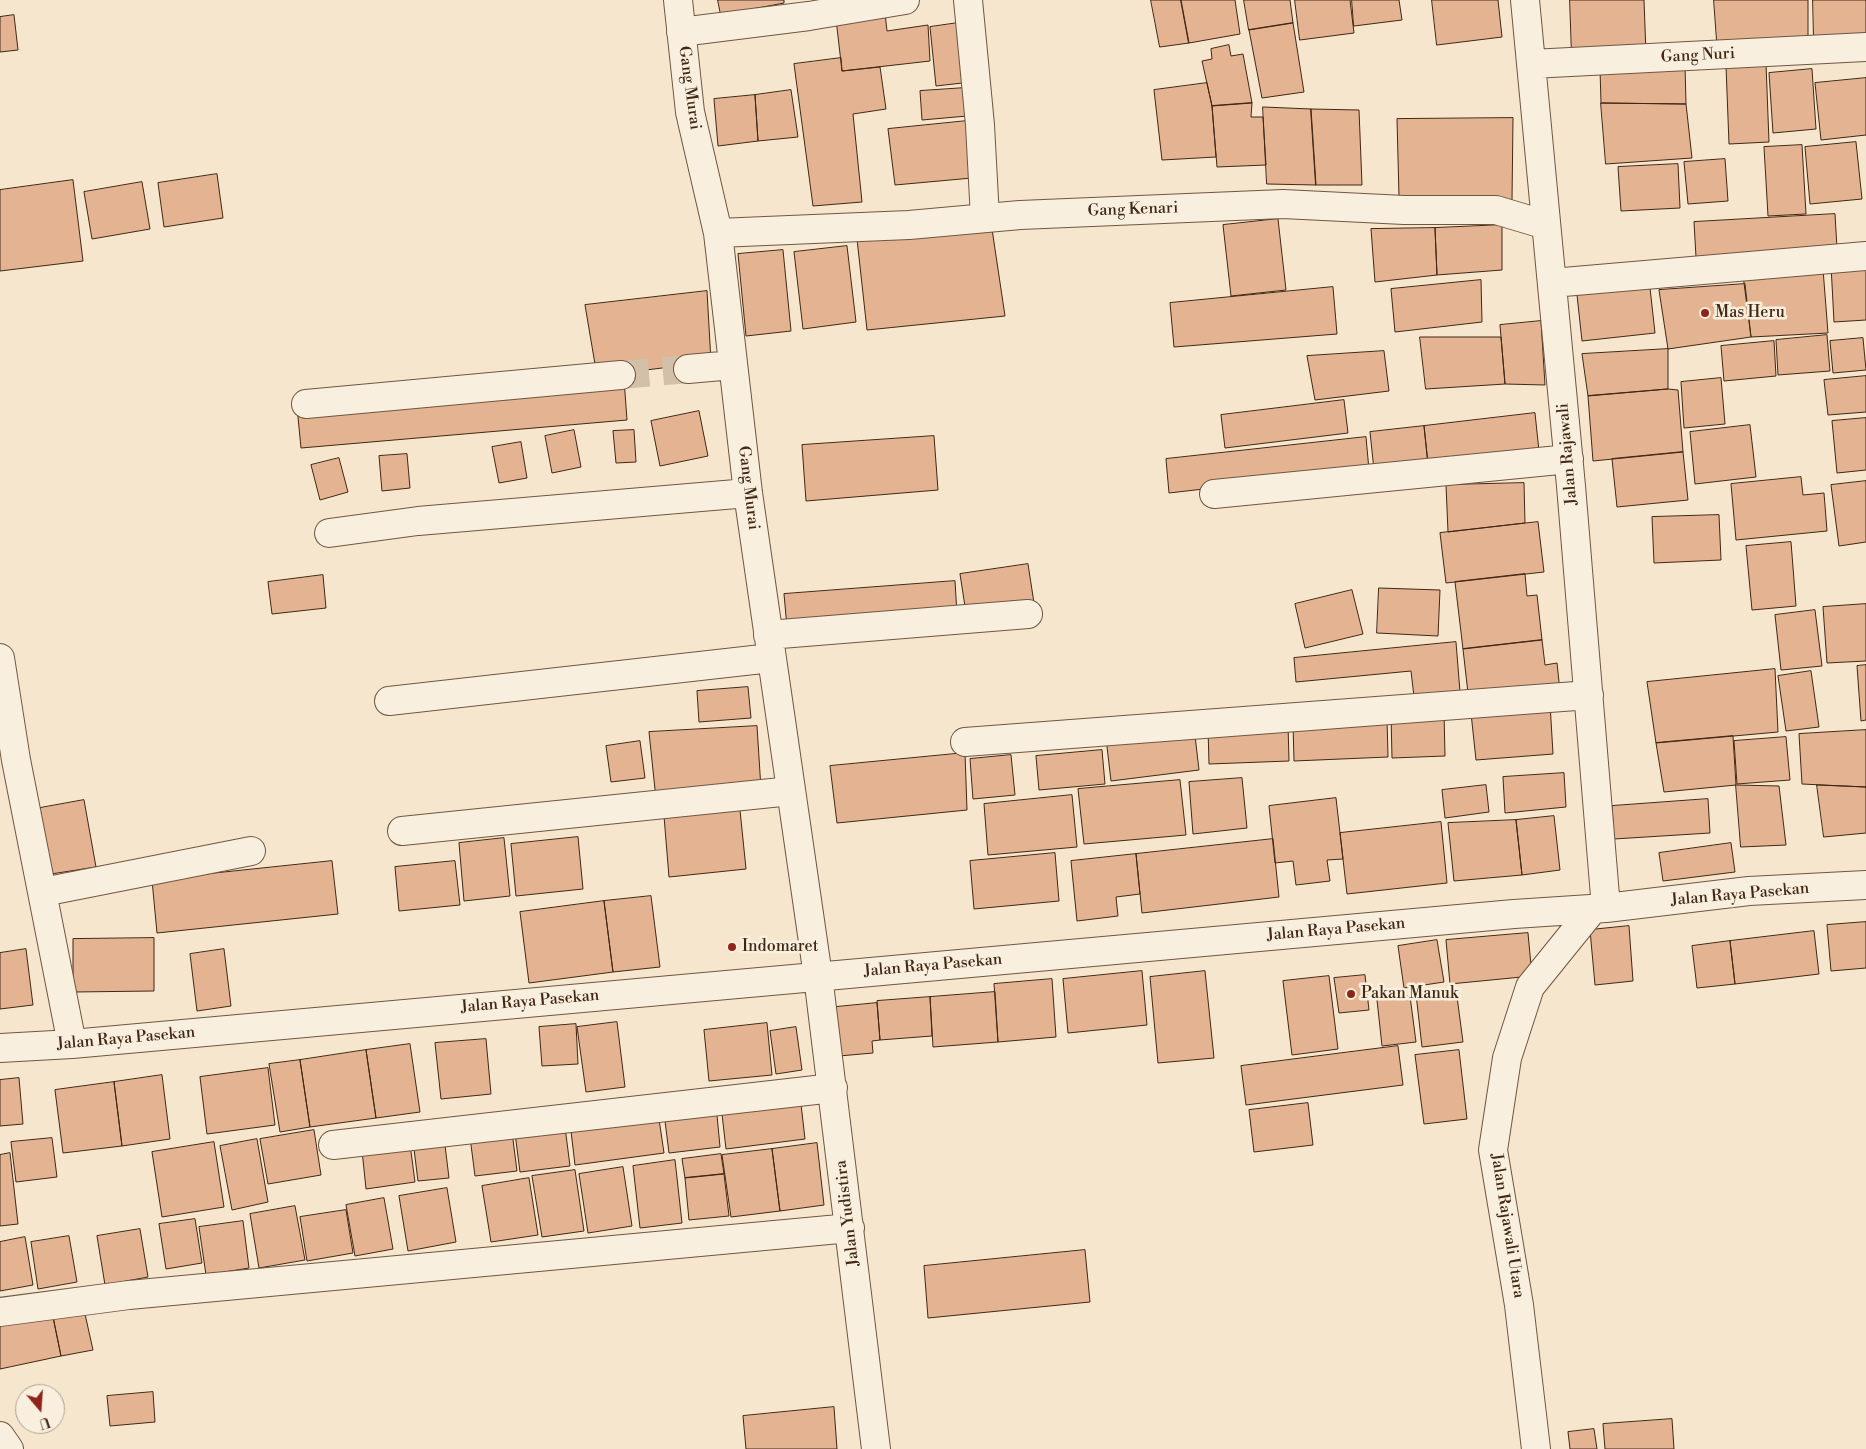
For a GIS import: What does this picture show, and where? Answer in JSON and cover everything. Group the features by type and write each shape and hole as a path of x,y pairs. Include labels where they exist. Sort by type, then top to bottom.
{"street":[{"name":"Gang Murai","path":"678,0 690,112 718,233 748,493 818,976"},
{"path":"681,32 809,16 905,0"},
{"path":"968,0 986,218"},
{"name":"Jalan Rajawali","path":"1525,0 1569,458 1589,695 1599,908"},
{"name":"Gang Nuri","path":"1531,64 1866,48"},
{"name":"Gang Kenari","path":"718,233 909,225 986,218 1283,204 1404,210 1496,210 1546,225"},
{"path":"1552,283 1866,256"},
{"path":"688,369 733,365"},
{"path":"306,404 621,375"},
{"path":"1214,494 1569,458"},
{"path":"329,533 418,521 748,493"},
{"path":"389,701 770,646 1028,614"},
{"path":"0,658 16,760 72,1044"},
{"path":"965,742 1589,695"},
{"path":"402,831 791,791"},
{"path":"43,892 251,851"},
{"name":"Jalan Raya Pasekan","path":"0,1048 72,1044 818,976 1599,908 1749,891 1866,885"},
{"name":"Jalan Rajawali Utara","path":"1536,1449 1520,1305 1493,1150 1507,1058 1530,987 1599,908"},
{"name":"Jalan Yudistira","path":"818,976 876,1449"},
{"path":"333,1144 833,1088"},
{"path":"0,1312 139,1294 850,1228"},
{"path":"0,1436 9,1449"}],"building":[{"path":"718,0 784,0 784,3 721,15"},
{"path":"1151,0 1181,0 1189,43 1160,47"},
{"path":"1181,0 1235,0 1240,34 1189,43"},
{"path":"1244,0 1290,0 1293,23 1249,30"},
{"path":"1295,0 1350,0 1354,33 1300,40"},
{"path":"1352,0 1399,0 1402,20 1354,26"},
{"path":"1432,0 1498,0 1502,37 1437,45"},
{"path":"1570,0 1644,0 1646,54 1572,57"},
{"path":"1714,0 1808,0 1808,40 1717,41"},
{"path":"1813,0 1866,0 1866,40 1814,42"},
{"path":"885,13 887,31 928,25 930,61 842,71 836,19"},
{"path":"14,15 18,50 0,52 0,17"},
{"path":"965,22 971,82 936,86 930,27"},
{"path":"1293,23 1304,92 1262,98 1249,30"},
{"path":"1229,45 1231,56 1243,54 1252,103 1212,106 1202,61 1212,59 1211,49"},
{"path":"841,58 842,71 880,67 886,109 853,114 862,202 813,206 794,64"},
{"path":"1766,64 1769,142 1729,144 1726,66"},
{"path":"1685,65 1686,104 1601,103 1600,69"},
{"path":"1812,69 1816,129 1773,133 1769,73"},
{"path":"1866,78 1866,135 1821,140 1815,83"},
{"path":"1207,83 1212,106 1216,157 1162,160 1154,90"},
{"path":"965,88 967,116 922,120 920,91"},
{"path":"791,90 798,137 758,141 755,95"},
{"path":"755,95 758,141 718,146 714,99"},
{"path":"1252,103 1251,117 1263,117 1266,165 1217,167 1212,106"},
{"path":"1601,103 1686,104 1692,158 1606,164"},
{"path":"1263,107 1311,109 1316,185 1267,184"},
{"path":"1311,109 1359,110 1362,185 1316,185"},
{"path":"1513,118 1512,200 1399,196 1397,119"},
{"path":"967,121 972,178 895,185 888,129"},
{"path":"1856,142 1862,199 1810,204 1805,147"},
{"path":"1802,145 1806,214 1768,216 1764,147"},
{"path":"1725,159 1728,201 1688,204 1684,162"},
{"path":"1678,164 1680,208 1621,211 1618,167"},
{"path":"217,174 223,218 164,227 158,183"},
{"path":"73,180 83,261 0,271 0,190"},
{"path":"142,182 150,229 92,239 84,192"},
{"path":"1835,214 1837,248 1696,257 1694,222"},
{"path":"1278,219 1286,290 1231,296 1223,225"},
{"path":"1502,225 1502,270 1437,275 1435,228"},
{"path":"1435,228 1437,275 1375,282 1371,229"},
{"path":"992,229 1005,316 867,330 857,239"},
{"path":"847,246 856,322 803,329 794,252"},
{"path":"783,250 791,331 746,336 738,254"},
{"path":"1866,263 1866,320 1834,322 1831,265"},
{"path":"1823,269 1828,333 1751,337 1743,275"},
{"path":"1481,280 1482,322 1395,332 1391,289"},
{"name":"Mas Heru","path":"1745,284 1751,337 1668,349 1659,290"},
{"path":"1333,287 1337,334 1174,347 1170,303"},
{"path":"1650,288 1655,333 1582,341 1577,295"},
{"path":"707,291 711,362 597,376 585,305"},
{"path":"1541,321 1545,385 1505,384 1500,325"},
{"path":"1827,335 1830,371 1778,375 1776,340"},
{"path":"1420,337 1501,337 1505,384 1426,389"},
{"path":"1863,338 1866,370 1833,373 1830,341"},
{"path":"1774,341 1776,376 1724,381 1721,346"},
{"path":"1668,349 1668,389 1588,396 1582,354"},
{"path":"1384,351 1389,391 1315,400 1307,356"},
{"path":"1866,376 1866,412 1828,415 1824,380"},
{"path":"1721,378 1725,424 1684,428 1681,382"},
{"path":"624,379 627,420 301,448 297,407"},
{"path":"1668,389 1678,390 1683,452 1593,461 1588,396"},
{"path":"1344,400 1348,433 1225,448 1221,415"},
{"path":"699,411 708,456 660,466 651,421"},
{"path":"1535,413 1539,451 1428,464 1424,426"},
{"path":"1866,418 1866,470 1837,473 1832,421"},
{"path":"1750,425 1756,477 1695,484 1690,432"},
{"path":"1424,426 1428,464 1374,470 1370,432"},
{"path":"574,430 581,467 552,473 545,436"},
{"path":"634,430 636,462 616,463 613,431"},
{"path":"934,436 938,490 806,501 802,445"},
{"path":"1366,437 1369,470 1169,493 1166,459"},
{"path":"521,442 527,478 499,483 492,447"},
{"path":"1683,452 1688,500 1617,507 1612,459"},
{"path":"407,454 410,488 382,491 379,456"},
{"path":"339,458 348,492 320,500 311,465"},
{"path":"1801,477 1803,495 1824,493 1827,531 1736,540 1731,484"},
{"path":"1866,481 1866,542 1839,546 1831,485"},
{"path":"1524,483 1525,523 1448,532 1446,485"},
{"path":"1719,515 1721,560 1654,563 1652,517"},
{"path":"1538,522 1544,572 1446,583 1440,533"},
{"path":"1791,542 1796,606 1752,610 1746,546"},
{"path":"1028,564 1034,603 966,613 960,574"},
{"path":"1525,574 1527,596 1537,595 1542,640 1463,649 1455,582"},
{"path":"323,575 326,608 272,614 268,582"},
{"path":"955,581 957,614 787,627 784,594"},
{"path":"1379,588 1440,590 1438,636 1377,633"},
{"path":"1352,590 1363,634 1305,648 1295,604"},
{"path":"1866,604 1866,661 1827,663 1823,607"},
{"path":"1815,610 1822,666 1781,670 1775,615"},
{"path":"1542,640 1545,665 1557,663 1560,691 1469,702 1463,649"},
{"path":"1456,642 1460,692 1414,697 1411,671 1296,682 1294,658"},
{"path":"1866,665 1866,720 1861,721 1857,666"},
{"path":"1775,669 1778,732 1656,743 1647,682"},
{"path":"1811,671 1819,727 1786,731 1778,676"},
{"path":"748,687 751,718 699,722 697,691"},
{"path":"1550,703 1553,754 1476,760 1471,713"},
{"path":"1444,712 1445,756 1392,758 1391,714"},
{"path":"1387,719 1388,757 1294,761 1293,723"},
{"path":"1288,725 1289,761 1209,764 1208,728"},
{"path":"757,726 761,789 656,799 649,732"},
{"path":"1194,727 1199,770 1111,781 1106,738"},
{"path":"1866,730 1866,787 1802,784 1799,734"},
{"path":"1733,736 1736,785 1664,792 1656,743"},
{"path":"1786,737 1790,780 1737,784 1734,741"},
{"path":"640,741 645,778 611,782 606,746"},
{"path":"1102,750 1105,784 1039,790 1036,756"},
{"path":"965,753 967,810 837,823 830,766"},
{"path":"1011,755 1015,795 973,799 970,759"},
{"path":"1564,773 1566,807 1505,813 1503,777"},
{"path":"1242,778 1247,828 1193,834 1189,782"},
{"path":"1180,780 1186,835 1084,844 1078,789"},
{"path":"1486,785 1489,812 1445,818 1442,790"},
{"path":"1736,785 1779,786 1786,845 1741,847"},
{"path":"1817,785 1866,787 1866,833 1824,837"},
{"path":"1072,795 1077,847 988,855 984,804"},
{"path":"1336,798 1343,859 1327,860 1330,881 1296,885 1293,861 1275,863 1269,806"},
{"path":"1708,799 1710,833 1614,839 1612,806"},
{"path":"84,800 96,867 51,874 40,808"},
{"path":"740,810 746,869 669,877 664,816"},
{"path":"1554,816 1560,870 1522,875 1516,820"},
{"path":"1516,820 1522,875 1454,881 1448,823"},
{"path":"1441,822 1447,883 1347,894 1340,833"},
{"path":"578,837 583,889 516,896 511,844"},
{"path":"504,838 510,896 464,901 459,843"},
{"path":"1273,839 1279,897 1142,913 1136,854"},
{"path":"1731,843 1735,872 1663,881 1659,853"},
{"path":"1055,853 1059,901 974,909 970,861"},
{"path":"1136,854 1140,894 1116,897 1118,916 1077,921 1071,861"},
{"path":"332,861 338,914 157,933 152,880"},
{"path":"455,861 460,905 399,911 395,867"},
{"path":"651,896 660,967 613,972 604,901"},
{"path":"604,901 613,972 529,983 520,912"},
{"path":"1866,922 1866,968 1831,971 1827,925"},
{"path":"1629,926 1633,981 1595,985 1590,930"},
{"path":"1814,931 1819,974 1735,984 1730,941"},
{"path":"1528,933 1532,976 1450,984 1446,940"},
{"path":"154,938 154,991 73,992 73,939"},
{"path":"1437,940 1444,982 1404,988 1398,946"},
{"path":"1730,941 1735,984 1697,988 1692,946"},
{"path":"26,949 33,1005 0,1009 0,953"},
{"path":"224,949 231,1006 197,1011 190,954"},
{"path":"1142,971 1147,1025 1068,1033 1063,979"},
{"path":"1205,971 1214,1058 1158,1063 1150,977"},
{"name":"Pakan Manuk","path":"1365,975 1369,1010 1339,1013 1334,978"},
{"path":"1329,976 1338,1049 1292,1055 1283,981"},
{"path":"1052,979 1056,1037 998,1042 994,984"},
{"path":"1456,989 1463,1042 1422,1047 1416,994"},
{"path":"995,992 998,1042 933,1047 930,997"},
{"path":"1410,996 1416,1042 1382,1046 1377,1000"},
{"path":"930,997 932,1036 880,1040 877,1001"},
{"path":"877,1003 880,1040 872,1041 873,1053 839,1056 836,1007"},
{"path":"617,1022 625,1087 586,1092 577,1027"},
{"path":"767,1023 772,1075 709,1081 704,1030"},
{"path":"576,1024 578,1064 542,1066 539,1027"},
{"path":"796,1027 802,1070 776,1074 770,1031"},
{"path":"486,1039 491,1094 441,1099 435,1043"},
{"path":"410,1044 420,1112 376,1118 366,1050"},
{"path":"1398,1046 1403,1085 1246,1105 1241,1066"},
{"path":"366,1050 376,1118 310,1127 300,1060"},
{"path":"1459,1050 1467,1119 1424,1124 1415,1055"},
{"path":"300,1060 310,1127 280,1132 269,1064"},
{"path":"268,1068 275,1125 207,1134 200,1077"},
{"path":"162,1075 170,1139 122,1146 114,1082"},
{"path":"19,1078 23,1124 0,1126 0,1080"},
{"path":"114,1082 122,1146 63,1153 55,1090"},
{"path":"1308,1103 1313,1145 1254,1152 1249,1110"},
{"path":"801,1104 805,1139 726,1149 722,1114"},
{"path":"717,1115 720,1147 669,1153 665,1121"},
{"path":"659,1119 664,1153 575,1165 571,1131"},
{"path":"565,1127 570,1166 520,1172 515,1133"},
{"path":"314,1130 321,1175 268,1184 260,1139"},
{"path":"512,1132 517,1171 475,1176 470,1137"},
{"path":"444,1137 449,1178 418,1181 413,1141"},
{"path":"52,1138 57,1177 16,1182 11,1142"},
{"path":"257,1139 268,1202 232,1210 220,1146"},
{"path":"214,1142 224,1207 162,1217 152,1152"},
{"path":"817,1143 824,1205 780,1211 772,1149"},
{"path":"410,1144 415,1182 366,1189 362,1150"},
{"path":"772,1149 780,1211 731,1217 722,1155"},
{"path":"10,1153 18,1224 0,1226 0,1155"},
{"path":"721,1154 724,1174 685,1178 682,1159"},
{"path":"675,1160 682,1223 640,1228 633,1166"},
{"path":"623,1167 632,1226 588,1233 579,1174"},
{"path":"575,1170 584,1231 542,1237 532,1176"},
{"path":"724,1174 729,1216 689,1220 685,1178"},
{"path":"529,1178 538,1235 491,1242 482,1186"},
{"path":"447,1188 456,1242 408,1251 399,1196"},
{"path":"384,1198 393,1249 355,1256 346,1205"},
{"path":"295,1206 305,1260 259,1268 250,1214"},
{"path":"346,1210 353,1253 307,1261 300,1217"},
{"path":"195,1219 202,1263 166,1269 159,1224"},
{"path":"243,1221 249,1268 206,1275 199,1227"},
{"path":"140,1229 148,1277 105,1285 97,1236"},
{"path":"69,1236 77,1282 38,1289 31,1242"},
{"path":"25,1237 33,1285 0,1291 0,1242"},
{"path":"1085,1250 1090,1302 928,1318 924,1266"},
{"path":"83,1305 93,1350 61,1356 52,1312"},
{"path":"52,1312 61,1356 0,1369 0,1323"},
{"path":"153,1392 155,1422 110,1426 107,1396"},
{"path":"834,1407 837,1449 746,1449 743,1416"},
{"path":"1672,1419 1674,1449 1605,1449 1603,1424"},
{"path":"1594,1429 1597,1449 1570,1449 1568,1432"}],"tunnel":[{"path":"621,375 688,369"}],"place":[{"name":"Mas Heru","path":"1705,313"},
{"name":"Indomaret","path":"732,947"},
{"name":"Pakan Manuk","path":"1351,994"}]}
